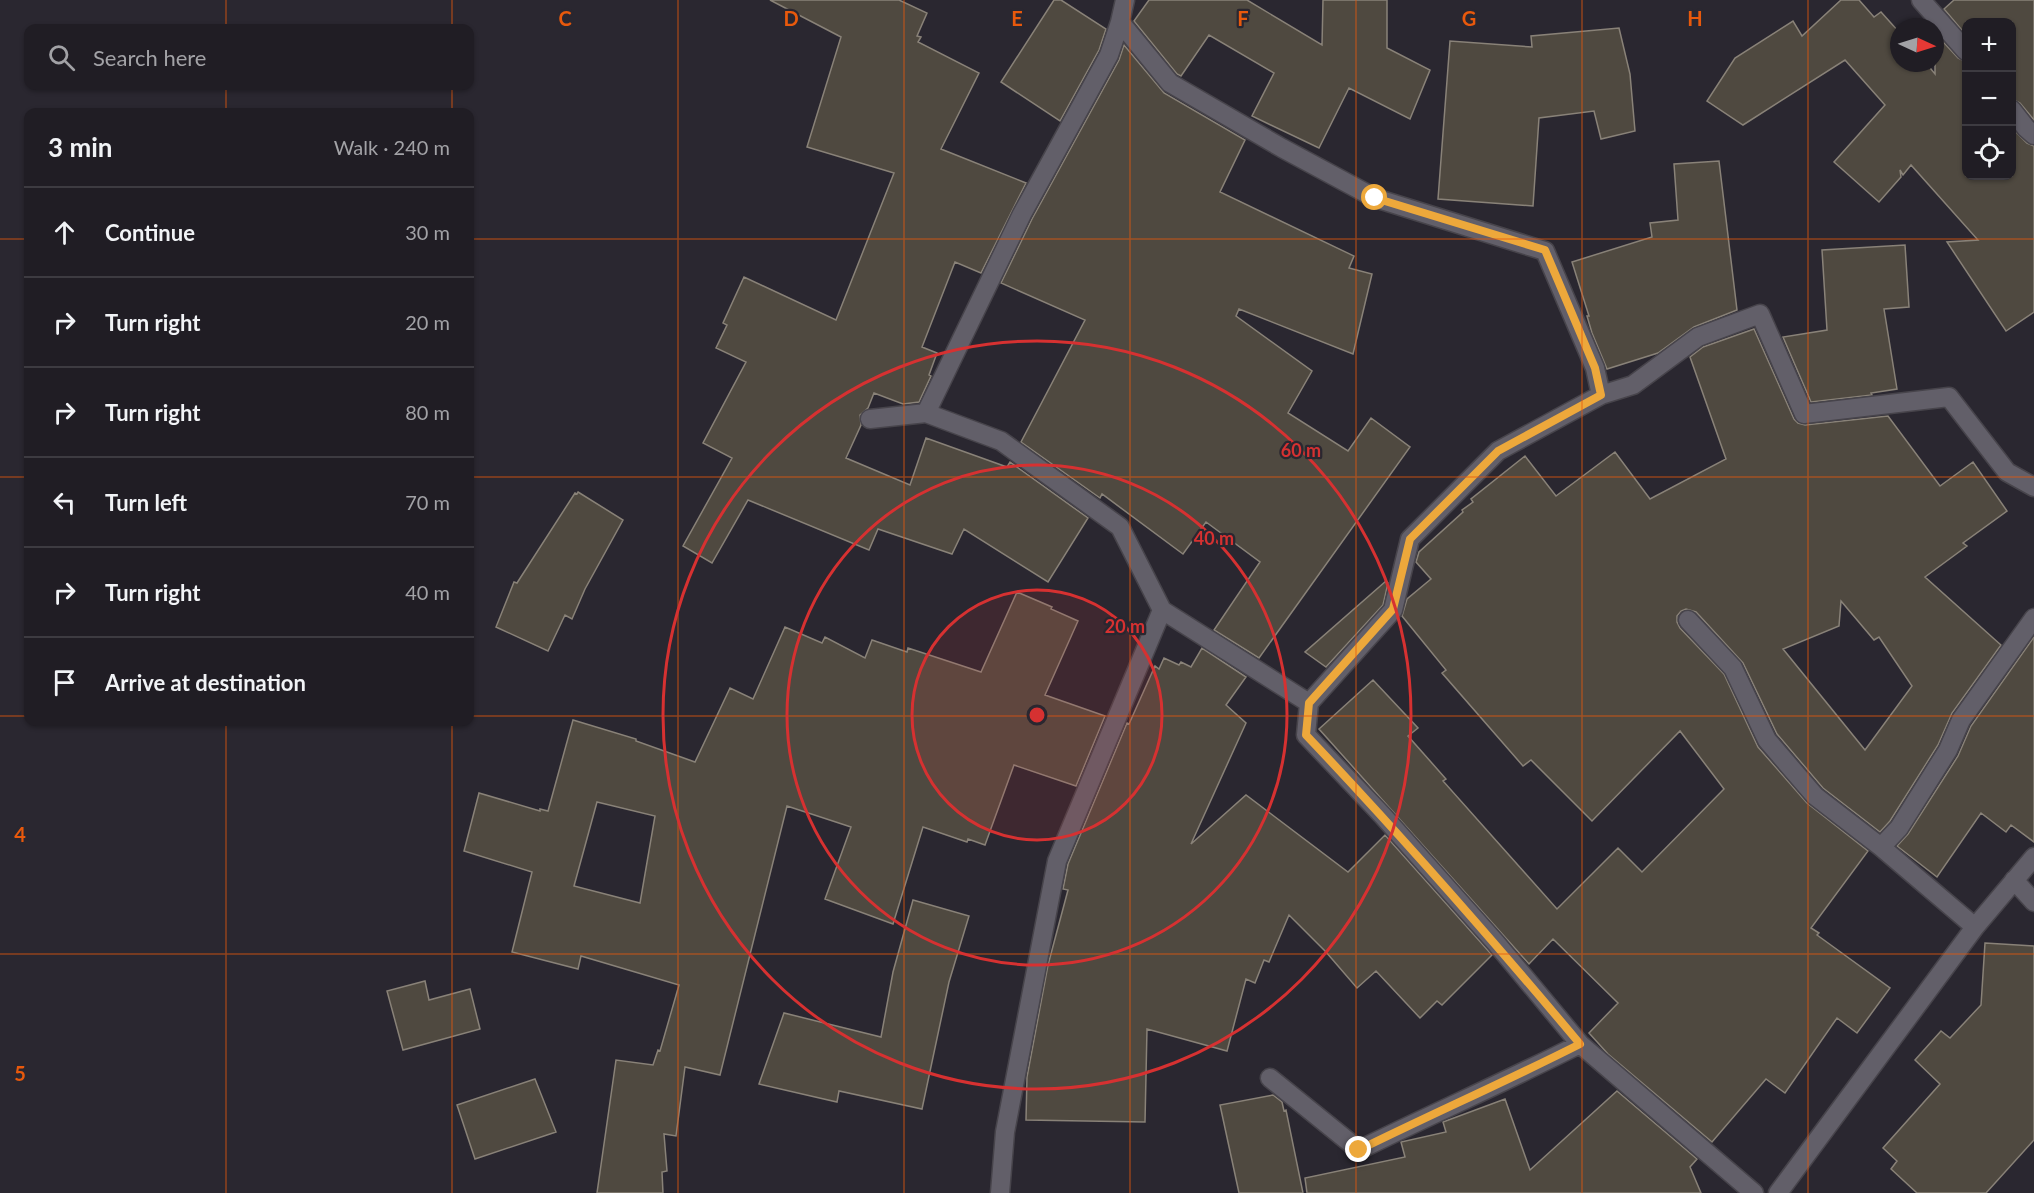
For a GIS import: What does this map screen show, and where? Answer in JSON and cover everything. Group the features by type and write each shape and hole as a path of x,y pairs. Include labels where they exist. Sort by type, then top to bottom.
{"street":[{"path":"926,413 1022,214 1109,55 1125,0"},
{"path":"1921,0 1962,46"},
{"path":"1119,22 1170,83 1281,148 1375,198 1545,250 1595,368 1601,395"},
{"path":"2016,115 2034,135"},
{"path":"1754,1193 1580,1044 1481,926 1383,816 1306,735 1309,703 1393,609 1410,539 1498,451 1601,395 1633,385 1698,337 1760,314 1804,414 1949,397 2007,472 2034,487"},
{"path":"870,419 926,413 1001,441 1120,527 1162,610 1309,703"},
{"path":"1000,1193 1005,1132 1057,861 1162,610"},
{"path":"1881,847 1899,828 1948,750 1961,720 2034,618"},
{"path":"1688,620 1733,668 1767,740 1815,796 1881,847 1975,927"},
{"path":"1778,1193 1975,927 2034,857"},
{"path":"2014,880 2034,902"},
{"path":"1270,1078 1359,1150 1580,1044"}],"building":[{"path":"770,0 899,0 927,13 917,36 921,37 918,42 979,73 941,149 1026,183 981,273 955,262 922,347 937,353 929,375 931,376 919,402 903,404 874,393 868,408 860,415 861,425 846,458 910,485 926,438 1007,467 1010,462 1088,518 1048,582 964,529 952,554 878,529 869,550 748,500 712,563 683,546 732,458 703,443 746,362 716,348 727,325 723,323 744,277 836,320 894,173 807,147 841,37"},
{"path":"1054,0 1061,0 1106,29 1099,50 1060,121 1001,82"},
{"path":"1149,0 1247,0 1322,45 1323,0 1387,0 1387,48 1430,70 1410,119 1349,88 1319,148 1252,116 1274,73 1209,35 1181,76 1177,74 1134,21"},
{"path":"1841,0 1859,0 1874,17 1881,12 1890,22 1890,72 1933,72 1935,74 1935,72 1944,72 1944,43 1962,60 1962,180 2016,180 2016,132 2027,143 2034,146 2034,312 2006,331 1947,242 1978,240 1911,165 1903,175 1900,170 1901,177 1879,202 1834,162 1885,105 1845,60 1743,125 1707,101 1735,58 1793,21 1802,36"},
{"path":"1954,0 2034,0 2034,120 2016,101 2016,18 1962,18 1962,30 1944,9"},
{"path":"1619,28 1630,74 1635,131 1601,139 1594,111 1539,118 1533,206 1438,199 1450,41 1532,47 1531,36"},
{"path":"1124,45 1164,93 1245,140 1220,192 1354,256 1349,268 1372,274 1353,354 1239,309 1236,316 1312,371 1288,413 1348,451 1371,418 1410,447 1259,658 1214,630 1260,562 1206,522 1183,554 1102,494 1100,498 1021,442 1085,320 1001,283 1032,219 1119,60"},
{"path":"1719,161 1737,310 1694,327 1658,353 1607,369 1592,333 1572,262 1652,237 1650,223 1678,220 1674,164"},
{"path":"1905,245 1909,307 1884,309 1897,389 1871,393 1872,395 1811,402 1783,337 1827,330 1822,250"},
{"path":"1754,329 1794,419 1798,423 1805,425 1888,416 1940,486 1973,462 2007,511 1963,543 1967,546 1925,577 2001,645 1952,713 1938,745 1890,821 1880,832 1823,788 1777,734 1743,663 1696,612 1686,609 1677,616 1680,628 1724,674 1758,747 1807,803 1868,851 1811,928 1819,933 1817,935 1890,988 1857,1033 1837,1018 1785,1093 1766,1079 1712,1142 1608,1054 1589,1033 1618,1003 1553,939 1529,964 1319,729 1373,680 1418,728 1408,736 1446,779 1443,781 1557,909 1618,848 1642,872 1724,789 1680,731 1592,821 1531,760 1523,766 1442,673 1446,670 1402,616 1407,599 1431,579 1416,562 1419,552 1473,502 1471,499 1525,456 1556,496 1615,452 1650,499 1726,459 1690,357 1703,347","holes":["1841,601 1874,640 1879,637 1912,686 1865,750 1783,649 1839,626"]},
{"path":"578,492 623,520 585,589 572,619 565,615 548,651 496,627 514,582 517,583 575,493"},
{"path":"1386,581 1388,583 1383,605 1326,667 1305,652"},
{"path":"1017,592 1078,621 1045,695 1105,716 1076,786 1014,765 985,845 968,839 967,842 923,827 893,924 825,899 851,827 787,806 720,1075 685,1067 676,1136 664,1134 667,1171 662,1172 663,1193 597,1193 616,1060 653,1065 658,1050 660,1051 679,985 581,956 578,969 512,952 532,872 464,851 479,793 540,811 540,809 548,811 573,720 636,739 636,741 695,762 730,688 753,699 785,627 822,643 825,637 865,658 872,640 907,652 908,648 981,672","holes":["597,802 655,816 640,903 574,886"]},
{"path":"2034,637 2034,842 2011,825 2006,832 1981,813 1937,877 1897,846 1908,834 1958,756 1971,726"},
{"path":"1202,648 1246,677 1226,705 1246,723 1191,844 1246,795 1348,872 1385,835 1492,955 1442,1005 1437,1001 1420,1018 1376,971 1357,988 1326,952 1289,915 1269,962 1264,960 1255,983 1246,979 1227,1051 1147,1029 1145,1122 1026,1120 1027,1077 1048,965 1068,890 1063,889 1068,864 1127,723 1129,724 1155,666 1159,669 1164,658 1179,665 1181,662 1191,667"},
{"path":"913,900 969,916 949,982 922,1109 839,1091 837,1102 759,1084 784,1013 881,1037 893,972"},
{"path":"1985,943 2034,946 2034,1140 1986,1193 1917,1193 1891,1169 1897,1161 1883,1148 1940,1084 1915,1060 1941,1031 1950,1038 1981,1005"},
{"path":"425,981 429,1000 470,989 480,1029 403,1050 387,991"},
{"path":"535,1079 556,1132 475,1159 457,1105"},
{"path":"1617,1091 1697,1159 1690,1167 1701,1193 1307,1193 1305,1178 1405,1157 1401,1142 1446,1132 1443,1122 1505,1099 1530,1170"},
{"path":"1273,1095 1282,1102 1284,1111 1286,1110 1303,1193 1239,1193 1220,1105"}],"route":[{"path":"1359,1150 1580,1044 1496,943 1383,816 1306,735 1309,703 1393,609 1410,539 1498,451 1601,395 1595,368 1545,250 1375,198"}]}
